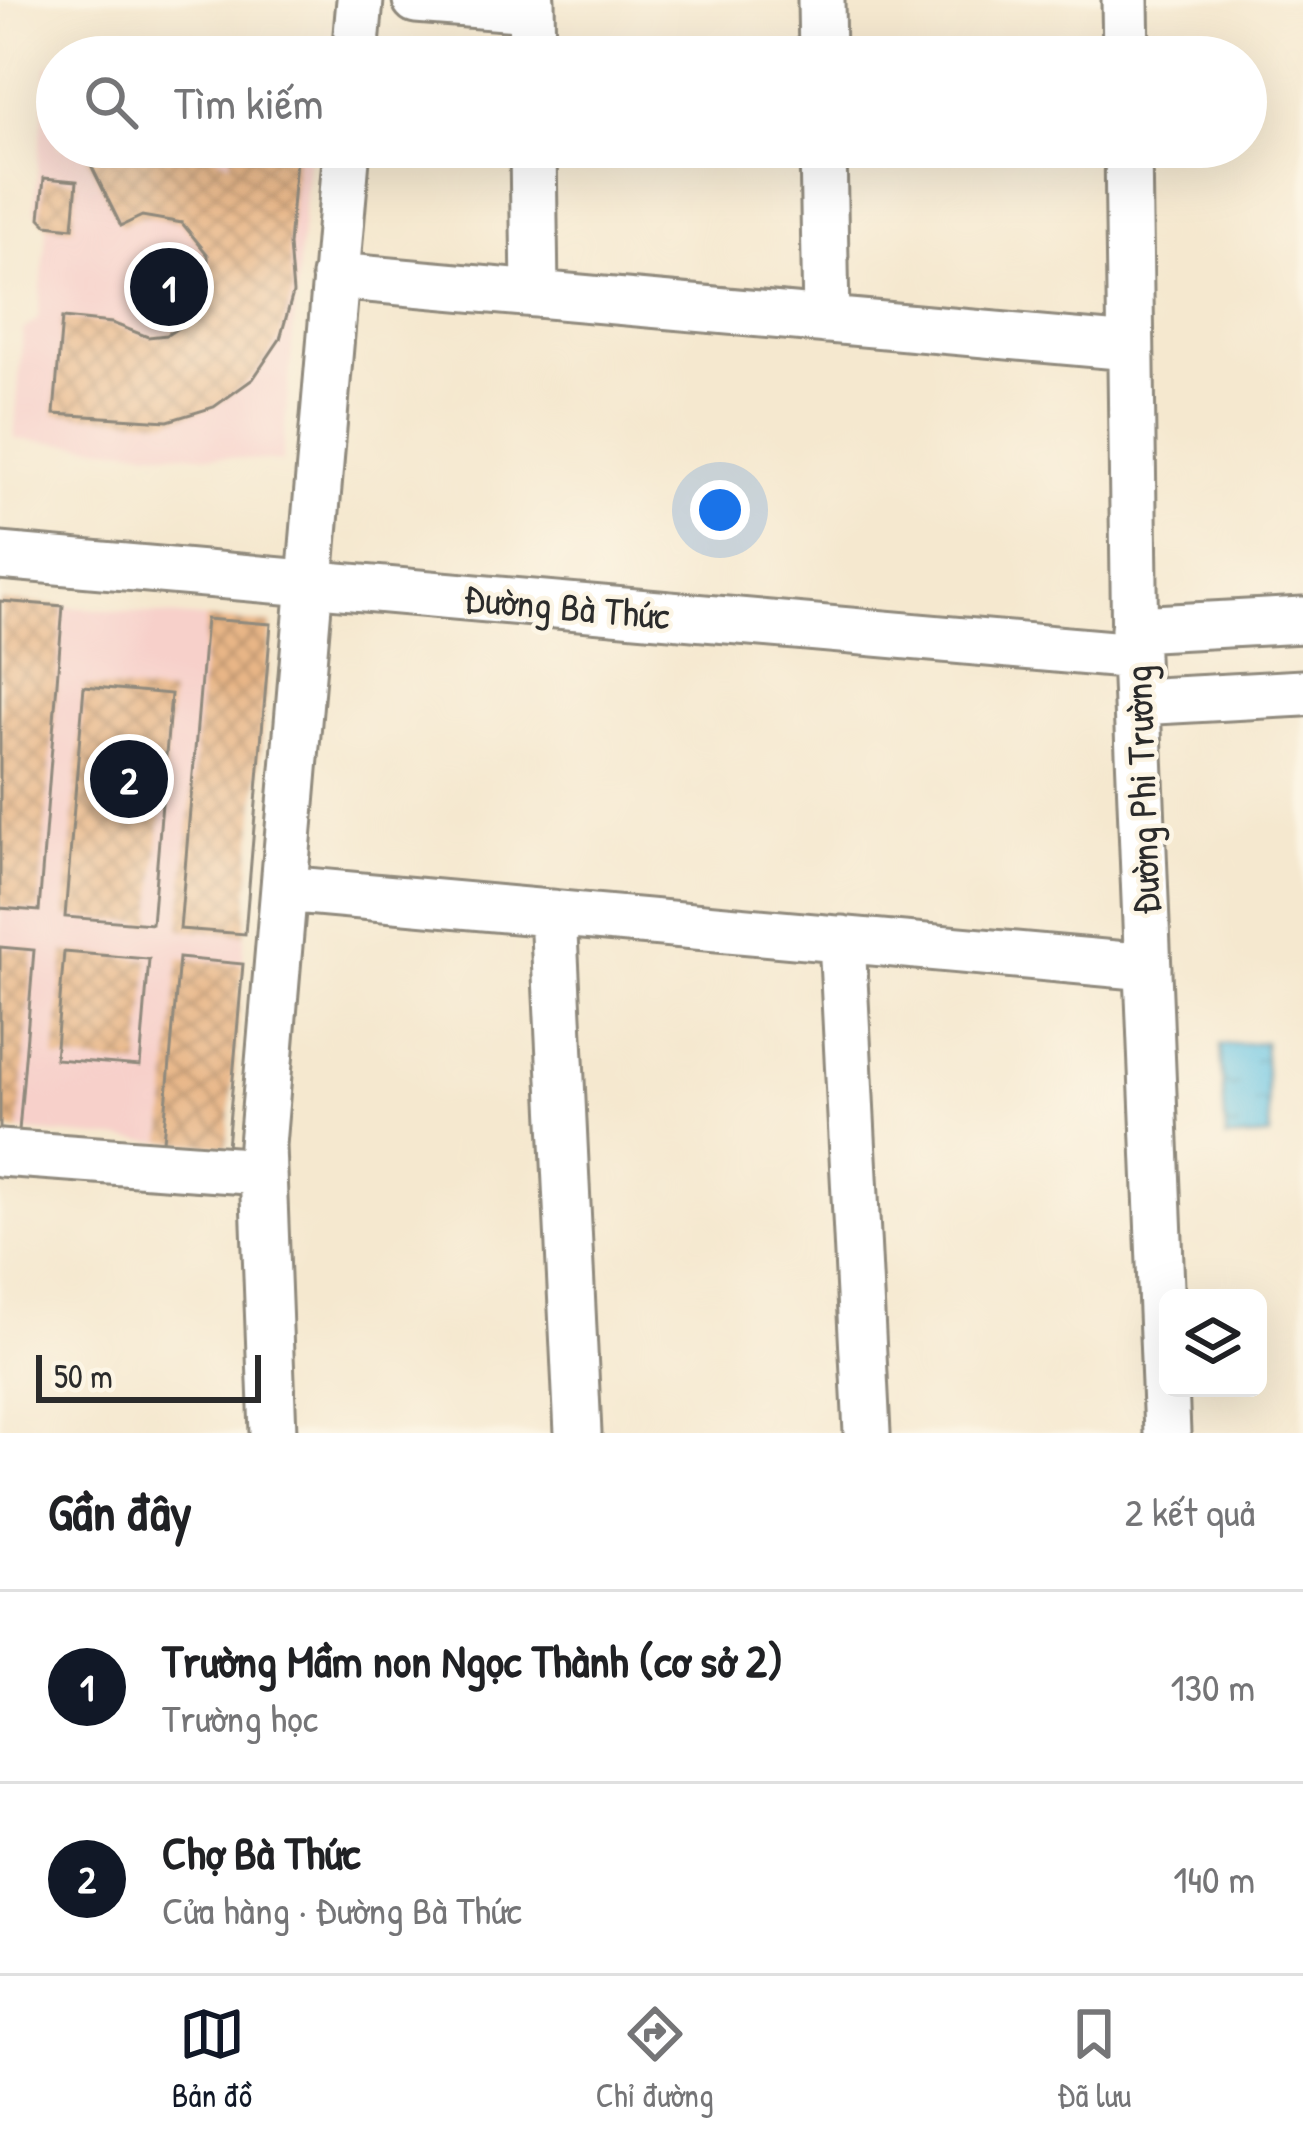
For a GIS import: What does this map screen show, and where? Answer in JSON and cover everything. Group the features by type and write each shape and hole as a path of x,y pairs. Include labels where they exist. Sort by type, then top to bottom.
{"street":[{"path":"357,36 360,0"},
{"path":"416,0 531,5 532,36"},
{"path":"821,0 822,36"},
{"path":"1125,0 1126,36"},
{"path":"273,1433 261,1172 345,168"},
{"path":"533,168 535,294"},
{"path":"823,168 826,320"},
{"name":"Đường Phi Trường","path":"1128,168 1135,643 1167,1433"},
{"path":"335,276 1130,347"},
{"name":"Đường Bà Thức","path":"0,556 1135,643 1303,620"},
{"path":"1137,702 1303,693"},
{"path":"284,889 1148,968"},
{"path":"553,913 578,1433"},
{"path":"842,939 867,1433"},
{"path":"0,1153 261,1172"}],"shaded area":[{"path":"38,168 307,168 282,462 14,439 23,330 38,319 47,226 34,211"},
{"path":"0,601 271,624 227,1147 0,1129"}],"water":[{"path":"1264,1042 1270,1136 1226,1139 1220,1045"}],"building":[{"path":"92,168 295,168 289,245 293,293 280,339 253,379 214,407 168,421 54,414 62,318 112,323 148,337 167,335 199,314 209,295 208,255 182,223 142,216 121,226"},
{"path":"44,178 77,181 73,228 47,225 40,218"},
{"path":"0,601 63,606 39,911 0,908"},
{"path":"206,619 271,624 245,934 180,929"},
{"path":"84,686 171,694 152,924 65,917"},
{"path":"0,947 34,950 19,1131 0,1129"},
{"path":"64,952 149,959 140,1066 55,1059"},
{"path":"179,958 243,964 227,1147 163,1141"}],"place":[{"name":"Trường Mầm non Ngọc Thành (cơ sở 2)","path":"169,287"},
{"name":"Chợ Bà Thức","path":"129,779"}]}
